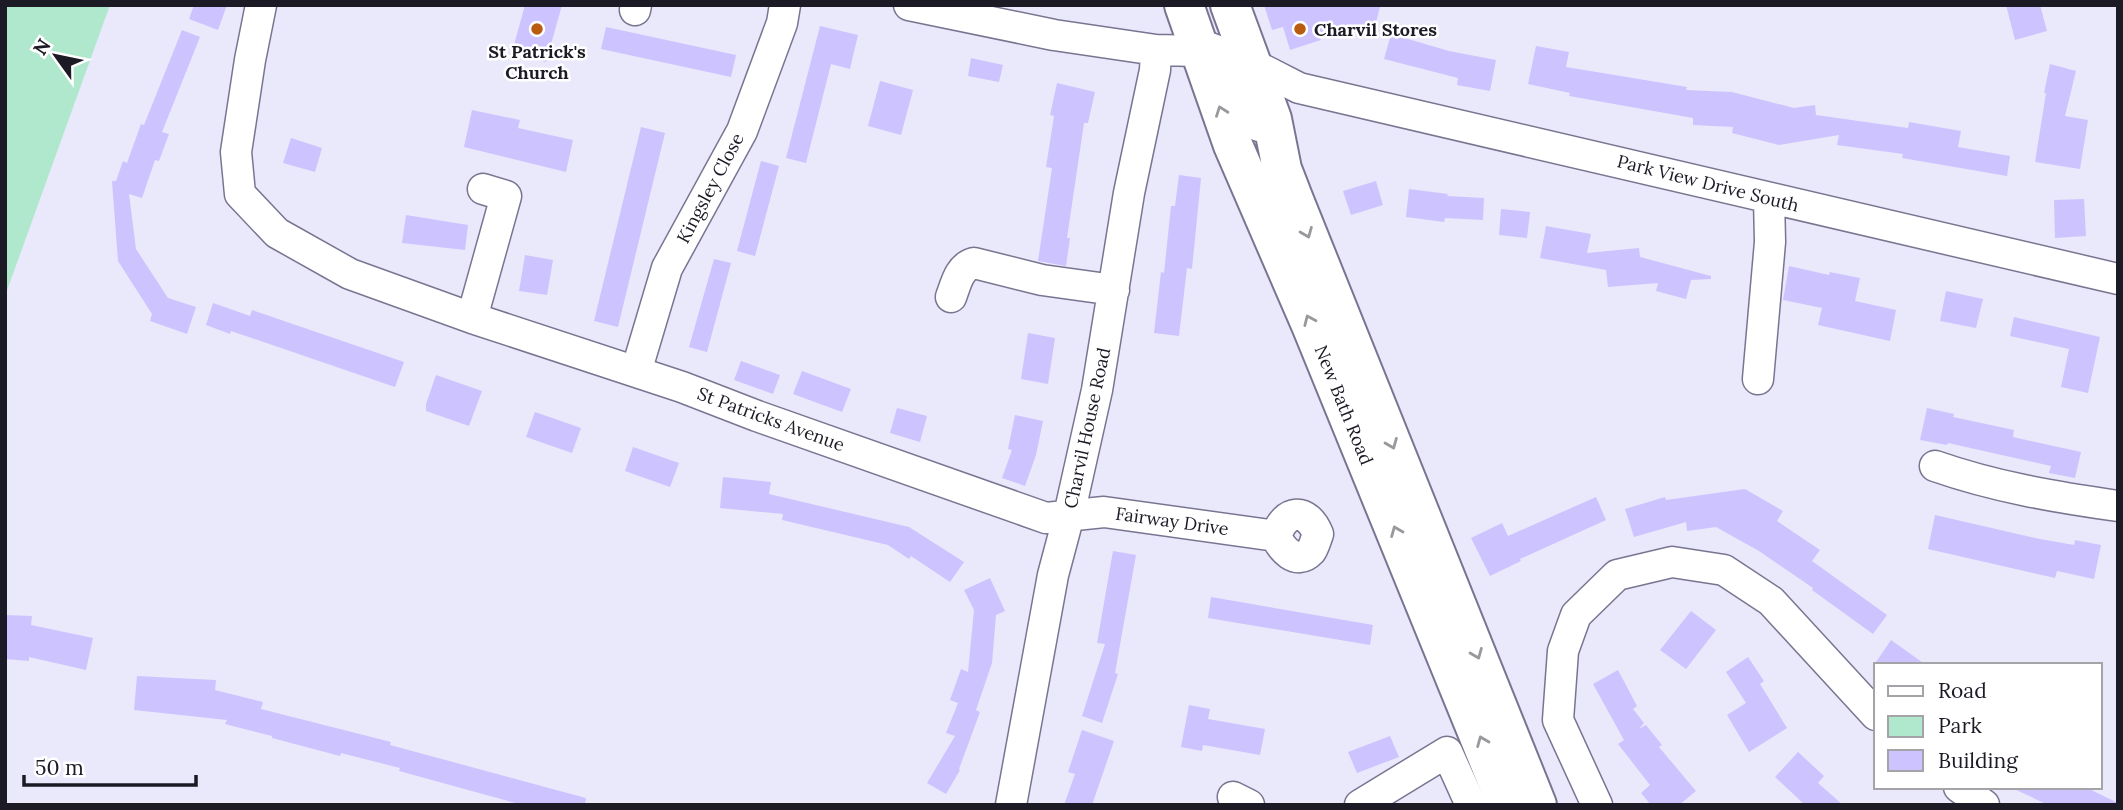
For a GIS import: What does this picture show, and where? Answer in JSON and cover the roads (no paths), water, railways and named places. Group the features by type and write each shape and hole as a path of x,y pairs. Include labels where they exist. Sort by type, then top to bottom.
{"main road":[{"name":"New Bath Road","path":"1184,5 1233,145 1311,325 1507,805"},
{"name":"New Bath Road","path":"1230,5 1272,119 1282,169 1538,805"}],"street":[{"name":"St Patricks Avenue","path":"261,5 236,152 240,194 277,233 350,274 472,318 636,372 1046,518 1069,515"},
{"name":"Kingsley Close","path":"636,372 667,268 742,131 782,23 785,5"},
{"name":"Park View Drive South","path":"909,5 1054,35 1156,50 1199,51 1210,48 1250,63 1299,88 2118,279"},
{"name":"Charvil House Road","path":"1012,805 1053,575 1097,390 1129,193 1155,70 1156,50"},
{"path":"1199,51 1223,70 1245,96 1282,169"},
{"path":"1272,119 1283,101 1299,88"},
{"path":"472,318 506,196"},
{"path":"1758,379 1770,243 1769,198"},
{"path":"951,297 966,265 974,263 1042,280 1114,290"},
{"path":"1936,466 1975,492 2035,494 2118,506"},
{"name":"Fairway Drive","path":"1069,515 1104,512 1276,536"},
{"path":"1597,805 1558,720 1563,651 1576,615 1617,576 1672,562 1724,570 1771,601 1874,713"},
{"path":"1360,805 1447,752 1471,805"}],"place":[{"name":"St Patrick's Church","path":"537,29"},
{"name":"Charvil Stores","path":"1300,29"}]}
